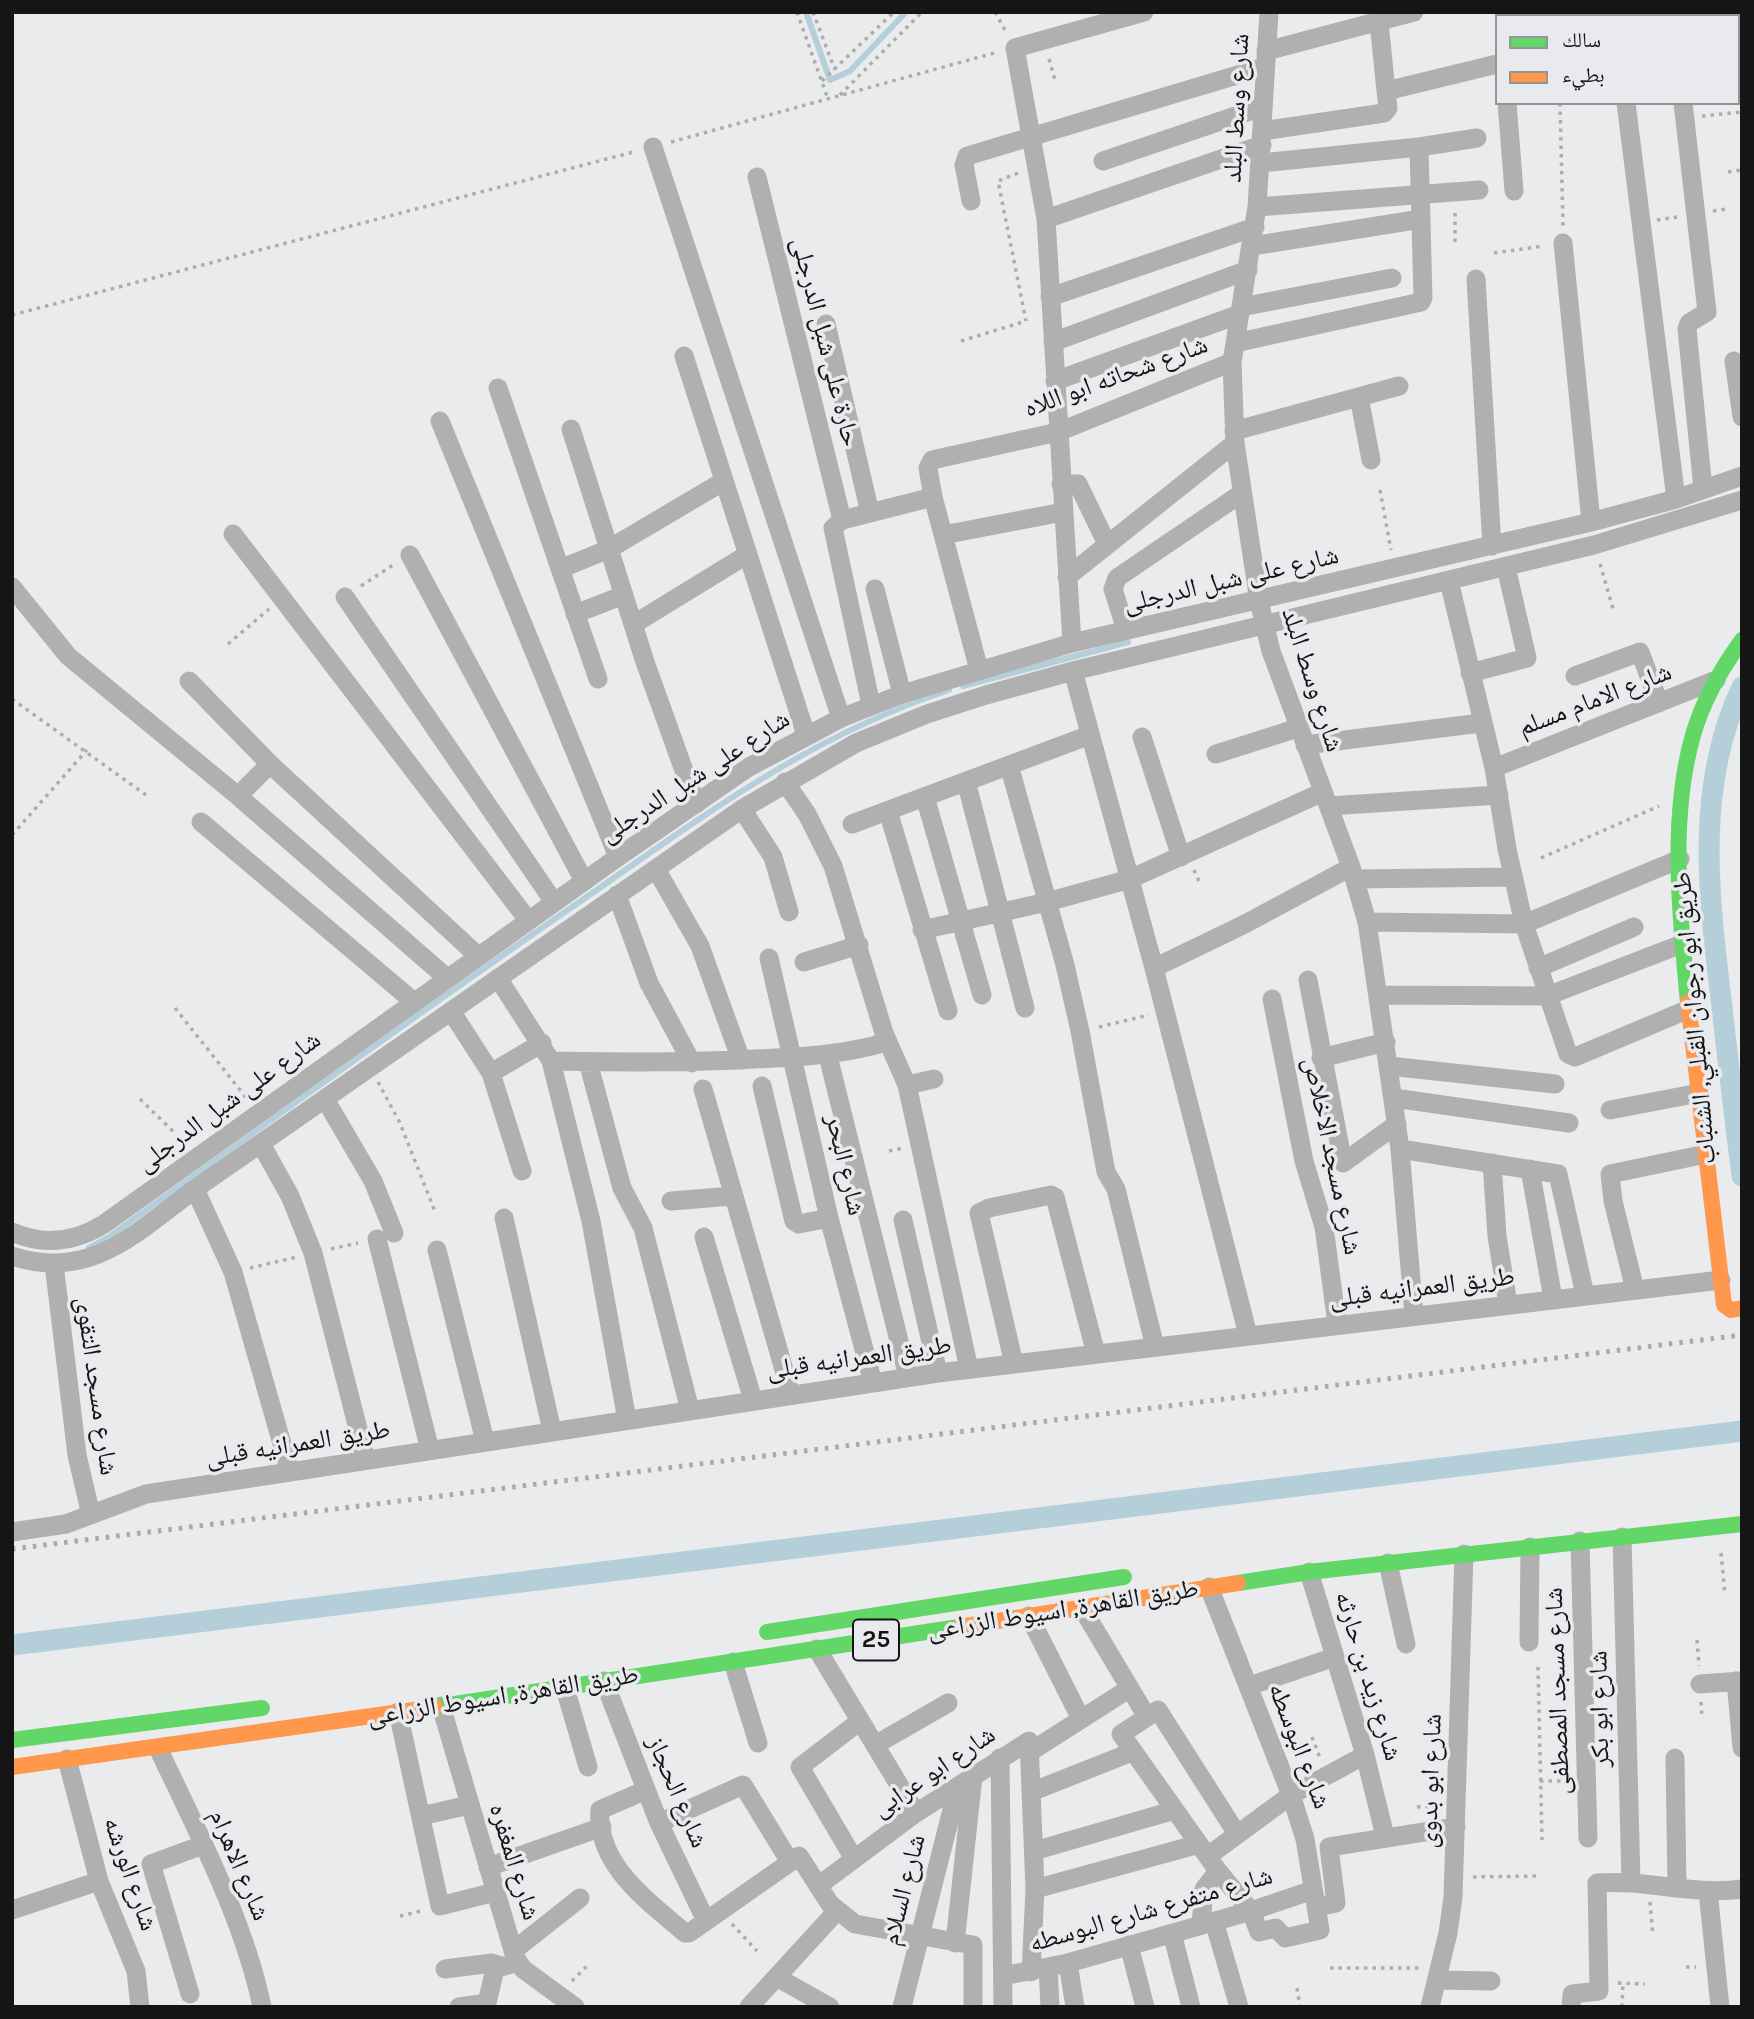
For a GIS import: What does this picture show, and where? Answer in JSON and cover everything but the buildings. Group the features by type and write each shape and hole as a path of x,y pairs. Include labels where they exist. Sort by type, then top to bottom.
{"main road":[{"name":"طريق ابو رجوان القبلي, الشنباب","path":"1742,640 1716,680 1693,736 1684,795 1680,859 1682,944 1721,1280 1726,1308 1742,1308"},
{"name":"طريق القاهرة, اسيوط الزراعى","path":"12,1767 565,1688 1309,1572 1742,1524"},
{"name":"طريق القاهرة, اسيوط الزراعى","path":"748,1635 1140,1575"},
{"path":"843,1620 847,1645"},
{"path":"12,1740 274,1706"},
{"path":"93,1730 97,1755"}],"street":[{"path":"1072,643 1046,219 1015,48 1144,12"},
{"name":"شارع وسط البلد","path":"1269,12 1254,237 1234,352 1235,437 1264,625 1301,736 1353,873 1367,922 1401,1149 1414,1316"},
{"path":"971,201 964,161 967,156 1414,12"},
{"path":"1046,219 1262,146 1384,113 1388,108 1379,22"},
{"path":"1386,91 1495,64"},
{"path":"1507,105 1514,191"},
{"path":"1626,105 1676,499"},
{"path":"1103,161 1262,107"},
{"path":"1684,111 1698,214 1707,312 1689,323 1686,328 1703,489"},
{"path":"1262,146 1419,147 1477,138"},
{"path":"653,147 841,719"},
{"path":"1050,305 1254,237 1421,219 1419,147"},
{"name":"حارة على شبل الدرجلى","path":"757,177 838,526 871,705"},
{"path":"1257,207 1479,190"},
{"name":"شارع شحاته ابو اللاه","path":"933,497 928,468 937,458 1058,432 1234,352 1421,302 1421,219"},
{"path":"1563,243 1591,522"},
{"path":"1053,342 1248,270"},
{"path":"1055,381 1240,311 1392,278"},
{"path":"1476,279 1492,545"},
{"path":"826,324 870,513"},
{"path":"684,356 806,735"},
{"path":"1734,361 1742,417"},
{"path":"498,388 598,679"},
{"path":"1067,577 1235,437 1390,388"},
{"path":"1359,397 1371,460"},
{"path":"440,421 618,857"},
{"path":"571,429 624,595 696,804"},
{"name":"شارع على شبل الدرجلى","path":"12,1232 50,1241 92,1232 528,920 749,767 806,735 871,705 1072,643 1591,522 1676,499 1742,476"},
{"path":"560,569 609,549 724,481"},
{"path":"1062,484 1078,484 1107,544"},
{"path":"1126,630 1114,589 1117,578 1242,494"},
{"path":"838,526 870,513 933,497 979,670"},
{"name":"شارع على شبل الدرجلى","path":"12,1256 54,1264 85,1260 115,1248 195,1189 743,809 837,752 891,727 1073,671 1594,545 1742,500"},
{"path":"943,535 1063,512"},
{"path":"233,534 528,920"},
{"path":"634,624 748,554"},
{"path":"410,555 584,881"},
{"path":"1470,673 1527,658 1506,567"},
{"path":"1449,581 1481,723 1494,768 1512,877 1524,924 1568,1054 1574,1057 1689,1009"},
{"path":"12,587 68,656 237,796 447,978"},
{"path":"876,589 902,694"},
{"path":"575,614 624,595"},
{"path":"345,597 554,902"},
{"path":"1575,676 1640,652 1659,703"},
{"path":"1073,671 1154,968 1248,1335"},
{"name":"شارع الامام مسلم","path":"1494,768 1716,680"},
{"path":"189,681 270,764 478,956"},
{"path":"1216,754 1301,736 1481,723"},
{"path":"852,824 1090,735"},
{"path":"1142,737 1181,858"},
{"path":"237,796 270,764"},
{"path":"1009,765 1080,1031 1106,1172 1116,1189 1155,1347"},
{"path":"966,781 1025,1008"},
{"path":"785,782 812,823 833,866 887,1042 907,1085 969,1369"},
{"path":"922,930 1000,914 1130,879 1326,799 1499,795"},
{"path":"925,797 982,995"},
{"path":"743,809 773,857 789,912"},
{"path":"888,811 948,1011"},
{"path":"201,822 413,1002"},
{"path":"1367,922 1524,924 1680,859"},
{"path":"656,869 700,946 741,1060"},
{"path":"1154,968 1353,873 1512,877"},
{"path":"617,895 649,983 692,1063"},
{"path":"1538,968 1634,927"},
{"path":"1380,995 1547,996 1682,944"},
{"path":"804,962 859,945"},
{"name":"شارع البحر","path":"769,958 829,1218 873,1383"},
{"path":"498,978 542,1043 551,1061 591,1221 627,1420"},
{"path":"1308,980 1343,1164 1397,1124"},
{"name":"شارع مسجد الاخلاص","path":"1272,999 1301,1149 1324,1227 1337,1324"},
{"path":"451,1011 491,1073 522,1171"},
{"path":"551,1061 692,1063 828,1056 887,1042"},
{"path":"1321,1058 1386,1042"},
{"path":"491,1073 542,1043"},
{"path":"828,1056 908,1377"},
{"path":"588,1062 622,1188 643,1228 690,1410"},
{"path":"1390,1066 1555,1084"},
{"path":"907,1085 934,1079"},
{"path":"762,1086 794,1222 829,1218"},
{"path":"703,1089 791,1394"},
{"path":"1610,1110 1699,1093"},
{"path":"1394,1098 1569,1123"},
{"path":"326,1099 373,1181 430,1450"},
{"path":"261,1144 290,1196 313,1253 366,1460"},
{"path":"1401,1149 1558,1174 1585,1295"},
{"path":"1636,1290 1612,1202 1610,1174 1706,1154"},
{"path":"1492,1163 1497,1236 1508,1304"},
{"path":"1530,1169 1553,1299"},
{"path":"195,1189 233,1272 290,1472"},
{"path":"1014,1364 979,1213 989,1208 1051,1195 1055,1197 1096,1354"},
{"path":"671,1201 733,1196"},
{"path":"504,1218 552,1431"},
{"path":"902,1220 938,1373"},
{"path":"704,1237 753,1400"},
{"path":"437,1250 485,1441"},
{"name":"شارع مسجد التقوى","path":"54,1264 77,1455 91,1515"},
{"name":"طريق العمرانيه قبلى","path":"12,1532 66,1524 146,1494 791,1394 969,1369 1721,1280"},
{"name":"شارع ابو بكر","path":"1622,1537 1640,1882"},
{"name":"شارع مسجد المصطفى","path":"1580,1541 1588,1838"},
{"path":"1529,1642 1530,1547"},
{"name":"شارع ابو بدوى","path":"1430,2007 1448,1933 1454,1878 1464,1554"},
{"path":"1388,1563 1406,1644"},
{"name":"شارع زيد بن حارثه","path":"1309,1572 1366,1755 1385,1836"},
{"name":"شارع البوسطه","path":"1209,1587 1292,1795 1305,1839 1321,1929 1286,1938 1276,1928 1261,1932 1251,1911"},
{"path":"1082,1608 1147,1717"},
{"path":"1029,1616 1081,1719"},
{"path":"817,1649 916,1813"},
{"path":"1248,1686 1335,1657"},
{"path":"733,1662 758,1743"},
{"name":"شارع الحجاز","path":"604,1681 659,1824 713,1916"},
{"path":"1700,1684 1739,1681 1742,1748"},
{"path":"565,1688 588,1767"},
{"path":"1030,1752 1130,1688"},
{"path":"875,1745 948,1703"},
{"name":"شارع المغفره","path":"441,1706 495,1892 511,1960 575,2007"},
{"path":"1031,1791 1126,1744 1147,1717 1158,1711 1237,1834"},
{"path":"398,1712 440,1906 495,1892"},
{"path":"854,1859 800,1767 860,1721"},
{"name":"شارع ابو عرابى","path":"818,1886 916,1813 1029,1741 1040,1969 1050,2007"},
{"path":"1126,1744 1251,1911"},
{"name":"شارع الاهرام","path":"158,1748 203,1845 256,1976 262,2007"},
{"path":"1035,1889 1209,1857 1292,1795 1326,1773 1366,1755"},
{"path":"1000,1758 1003,2007"},
{"path":"1675,1758 1677,1887"},
{"name":"شارع الورشه","path":"67,1759 99,1881 132,1958 139,1986 139,2007"},
{"path":"965,1781 964,1944 973,2007"},
{"name":"شارع السلام","path":"902,2007 919,1936 965,1781"},
{"path":"659,1824 743,1784 836,1912 866,1928 964,1944"},
{"path":"488,1867 601,1819 646,1790"},
{"path":"421,1816 469,1805"},
{"path":"1034,1851 1175,1810"},
{"path":"601,1819 611,1859 643,1898 687,1934 795,1859"},
{"path":"1315,1899 1336,1903 1329,1846 1456,1826"},
{"path":"190,1994 151,1863 203,1845"},
{"path":"1209,1857 1204,1889 1207,1923 1239,2007"},
{"path":"12,1910 99,1881"},
{"path":"1571,2007 1572,1994 1599,1992 1597,1882 1640,1882 1708,1891 1742,1889"},
{"path":"1708,1891 1720,2007"},
{"path":"459,2007 491,2003 493,1972 511,1960 580,1898"},
{"name":"شارع متفرع شارع البوسطه","path":"1003,1976 1068,1963 1251,1911 1315,1899"},
{"path":"750,2007 836,1912"},
{"path":"1172,1933 1191,2007"},
{"path":"1129,1945 1145,2007"},
{"path":"445,1969 511,1960"},
{"path":"1068,1963 1075,2007"},
{"path":"1439,1974 1491,1981"},
{"path":"778,1978 830,2007"}],"path":[{"path":"797,12 828,99"},
{"path":"813,12 835,70"},
{"path":"822,81 894,12"},
{"path":"839,96 922,12"},
{"path":"12,315 653,147 1015,48"},
{"path":"1494,253 1563,243 1560,105"},
{"path":"1684,111 1742,112"},
{"path":"1728,172 1742,170"},
{"path":"998,179 1026,321"},
{"path":"1455,242 1456,192"},
{"path":"1642,223 1698,214"},
{"path":"961,341 1026,321 1050,305"},
{"path":"1380,490 1394,569"},
{"path":"1594,545 1614,612"},
{"path":"345,597 410,555"},
{"path":"228,644 282,599"},
{"path":"12,699 87,750 146,795"},
{"path":"12,835 87,750"},
{"path":"1541,858 1684,795"},
{"path":"175,1009 258,1112"},
{"path":"1080,1031 1165,1011"},
{"path":"370,1068 400,1124 436,1214"},
{"path":"141,1099 198,1157"},
{"path":"1719,1526 1725,1595"},
{"path":"1538,1667 1542,1840"},
{"path":"1312,1737 1326,1773"},
{"path":"1540,1781 1587,1781"},
{"path":"1454,1878 1537,1876"},
{"path":"1640,1882 1653,1936"},
{"path":"713,1916 757,1951"},
{"path":"1329,1968 1439,1974"},
{"path":"1599,1982 1644,1984"},
{"path":"1622,2007 1623,1983"},
{"path":"1297,1989 1300,2007"}],"waterway":[{"path":"806,12 830,80 850,71 906,12"},
{"path":"963,686 1128,642"},
{"path":"1742,687 1727,725 1717,764 1709,844 1713,926 1742,1176"},
{"path":"89,1248 109,1237 665,842 754,783 848,731 949,690"},
{"path":"12,1645 1742,1431"}],"railway":[{"path":"12,1549 1742,1335"}],"traffic: fast":[{"path":"1688,1002 1678,868 1681,800 1697,722 1707,697 1742,640"},
{"path":"1238,1583 1309,1572 1742,1524"},
{"path":"767,1632 1124,1577"},
{"path":"435,1707 959,1627"},
{"path":"12,1740 262,1708"}],"traffic: slow":[{"path":"1688,1002 1724,1305 1731,1310 1742,1308"},
{"path":"959,1627 1238,1583"},
{"path":"12,1767 435,1707"}]}
